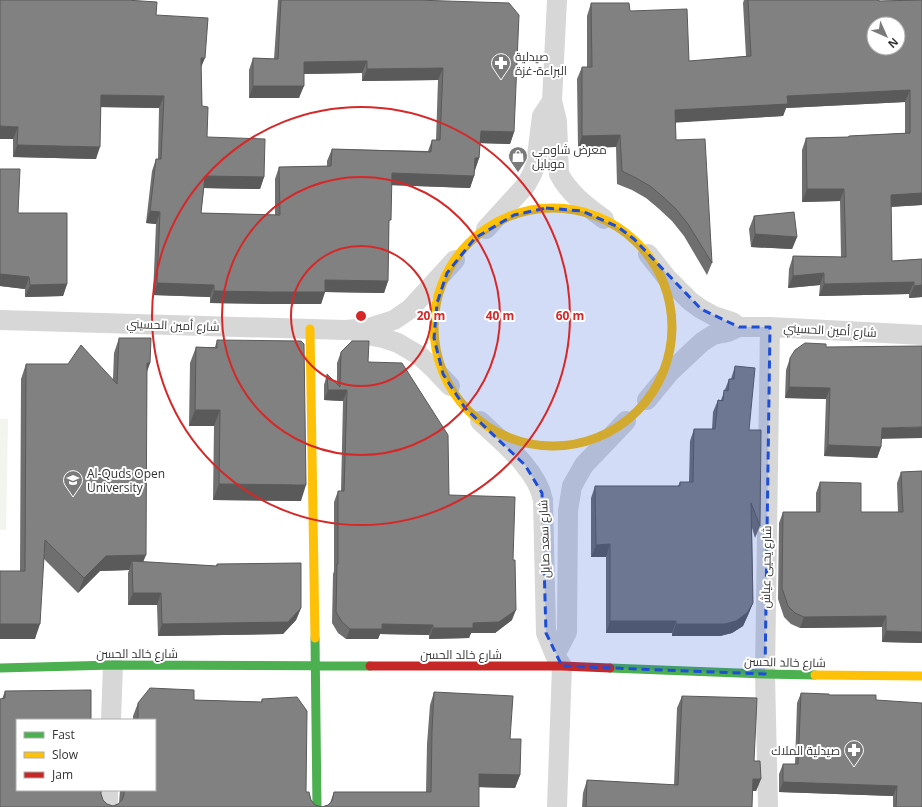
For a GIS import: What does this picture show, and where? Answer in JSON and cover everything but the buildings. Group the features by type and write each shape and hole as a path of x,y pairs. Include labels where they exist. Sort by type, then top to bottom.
{"street":[{"path":"557,0 552,101 557,121 558,174 563,182 581,202 604,219"},
{"path":"486,229 526,185 532,174 536,164 542,116 552,101"},
{"path":"564,208 582,211 604,219 634,239 648,254 666,289 674,322 668,359 662,374 647,400 637,411 626,421 600,436 574,444 553,446 515,440 497,432 480,421 465,408 443,374 437,356 434,338 434,320 441,288 447,273 464,248 475,238 499,221 514,215 529,210 564,208"},
{"name":"شارع أمين الحسيني","path":"648,254 690,301 714,316 732,322 739,327"},
{"name":"شارع أمين الحسيني","path":"0,320 345,330 369,328 394,320 410,309 455,260"},
{"name":"شارع أمين الحسيني","path":"647,400 670,372 702,342 713,335 728,332 739,327 770,326 922,335"},
{"name":"شارع يحيى عياش","path":"768,807 765,674 770,326"},
{"path":"310,329 317,807"},
{"name":"شارع أمين الحسيني","path":"345,330 383,338 398,343 420,356 450,386"},
{"name":"شارع سعد صايل","path":"480,421 525,465 542,493 546,633 559,661"},
{"name":"شارع سعد صايل","path":"557,807 559,661 567,632 568,511 572,486 584,465 626,421"},
{"name":"شارع خالد الحسن","path":"0,668 113,665 316,666 559,661 765,674 922,676"},
{"path":"111,719 113,665"},
{"path":"108,791 108,807"}],"highlighted area":[{"path":"546,208 582,211 618,227 634,239 701,309 739,327 770,327 765,674 562,666 546,633 542,493 525,465 465,408 443,374 434,338 437,303 447,273 475,238 514,215"}],"shaded area":[{"path":"0,419 8,419 6,530 0,530"}],"traffic: fast":[{"path":"315,638 317,807"},
{"path":"0,668 113,665 370,666"},
{"path":"610,668 815,675"}],"traffic: slow":[{"path":"553,208 576,210 599,217 619,228 637,243 652,261 663,281 670,304 672,327 670,350 663,373 652,393 637,411 619,426 599,437 576,444 553,446 530,444 507,437 487,426 469,411 454,393 443,373 436,350 434,327 436,304 443,281 454,261 469,243 487,228 507,217 530,210 553,208"},
{"path":"310,329 315,638"},
{"path":"815,675 922,676"}],"traffic: jam":[{"path":"370,666 562,666 610,668"}],"place":[{"name":"صيدلية البراءة-غزة","path":"501,80"},
{"name":"معرض شاومي موبايل","path":"518,173"},
{"name":"Al-Quds Open University","path":"73,497"},
{"name":"صيدلية الملاك","path":"854,767"}]}
